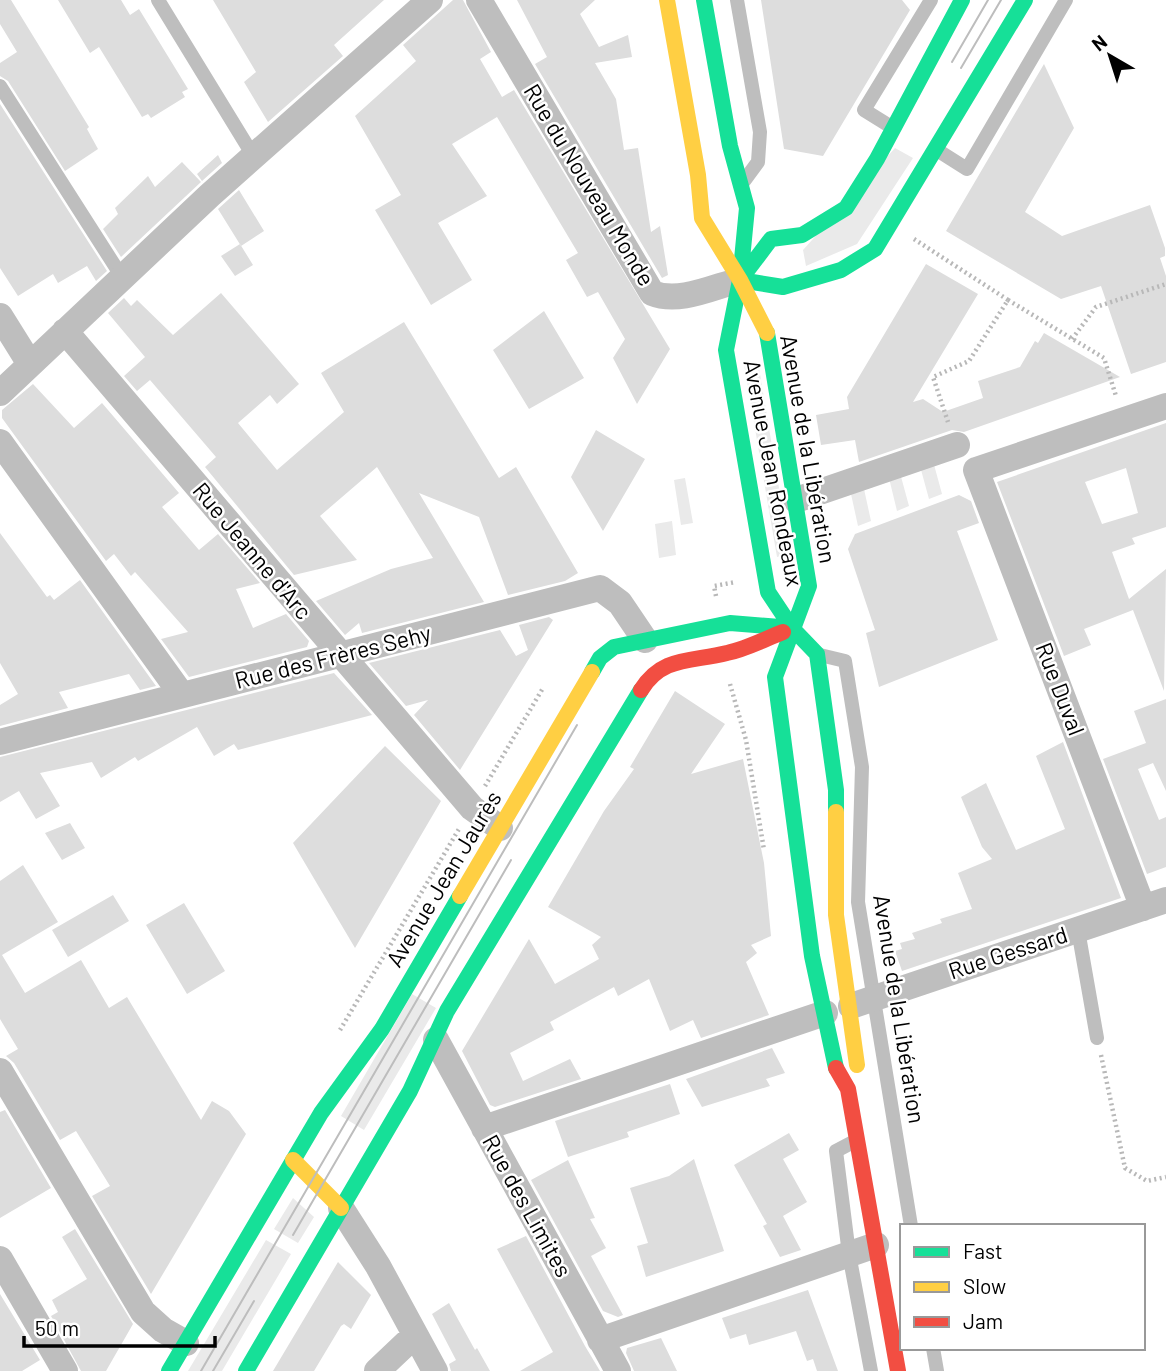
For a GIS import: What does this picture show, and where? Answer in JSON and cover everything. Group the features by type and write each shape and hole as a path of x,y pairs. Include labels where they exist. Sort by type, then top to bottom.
{"main road":[{"path":"667,0 698,175 702,218 740,280 783,287 841,270 875,249 937,150 945,124 1029,29 1025,0"},
{"name":"Avenue Jean Rondeaux","path":"704,0 730,146 747,208 740,280 726,350 768,592 792,628"},
{"path":"740,280 771,239 802,235 846,208 894,128 912,107 962,0"},
{"name":"Avenue de la Libération","path":"740,280 769,338 809,586 775,677 812,957 836,1069 848,1088 898,1371"},
{"name":"Avenue Jean Jaurès","path":"169,1371 321,1113 382,1029 600,658 614,647 730,624 792,628"},
{"path":"246,1371 436,1040 447,1011 535,863 618,732 645,682 658,668 729,653 792,628"},
{"name":"Avenue de la Libération","path":"792,628 817,654 836,790 836,915 862,1002 857,1068 848,1088"},
{"path":"645,640 658,668"},
{"path":"293,1160 341,1208"}],"street":[{"path":"0,393 210,195 430,0"},
{"name":"Rue du Nouveau Monde","path":"479,0 652,293 666,298 673,297 740,280"},
{"path":"0,316 30,364"},
{"name":"Rue Jeanne d'Arc","path":"65,331 472,808 500,828"},
{"path":"1123,420 1166,406"},
{"name":"Rue Duval","path":"1123,420 976,470 1154,904"},
{"path":"0,442 182,695"},
{"path":"796,500 957,445"},
{"name":"Rue des Frères Sehy","path":"0,742 600,589 620,603 645,640"},
{"name":"Rue Gessard","path":"862,1002 1154,904"},
{"path":"484,1128 824,1013"},
{"name":"Rue des Limites","path":"436,1040 618,1371"},
{"path":"0,1072 143,1312 163,1330 186,1343"},
{"path":"341,1208 378,1266 435,1371"},
{"path":"600,1340 876,1245"},
{"path":"0,1259 65,1371"},
{"path":"377,1371 415,1335"}],"lane":[{"path":"158,0 264,149"},
{"path":"689,0 696,41"},
{"path":"737,0 760,132 758,162 741,185"},
{"path":"894,128 864,110 931,0"},
{"path":"937,150 967,169 1029,29 1066,0"},
{"path":"0,86 122,277"},
{"name":"Avenue Jean Rondeaux","path":"722,176 732,211 740,280"},
{"name":"Avenue de la Libération","path":"817,654 845,661 850,687 862,767 858,902 862,1002 911,1224"},
{"path":"1078,930 1097,1038"},
{"path":"856,1141 836,1151 849,1254 871,1371"},
{"path":"933,1350 937,1371"}],"path":[{"path":"891,224 1104,358 1123,420"},
{"path":"1072,339 1096,307 1166,284"},
{"path":"957,445 933,377 969,361 1008,300"},
{"path":"484,788 543,688"},
{"path":"1097,1038 1125,1168 1147,1181 1166,1177"}],"shaded area":[{"path":"895,148 913,158 857,244 806,266 803,250"},
{"path":"758,362 790,554 777,557 744,364"},
{"path":"933,461 942,494 929,499 920,466"},
{"path":"900,473 909,506 897,511 889,478"},
{"path":"685,478 693,523 681,525 674,480"},
{"path":"864,489 871,521 858,526 851,494"},
{"path":"672,521 676,555 659,558 655,524"},
{"path":"412,994 436,1008 364,1130 341,1116"},
{"path":"293,1198 314,1217 298,1243 274,1229"},
{"path":"266,1240 291,1254 222,1371 188,1371"}],"building":[{"path":"0,0 11,0 89,127 87,129 98,149 65,171 8,81 0,76 0,63 17,52 0,24"},
{"path":"58,0 121,0 130,15 139,9 188,89 182,92 185,97 151,118 148,114 142,117 99,47 90,53"},
{"path":"213,0 384,0 334,45 343,56 268,122 244,82 256,72"},
{"path":"453,0 463,0 491,52 480,59 502,97 514,90 670,349 637,404 613,358 625,339 598,292 587,297 566,260 578,253 497,117 452,144 487,196 438,223 472,280 431,305 375,210 401,195 355,116 416,61 403,45"},
{"path":"517,0 595,0 580,14 599,47 628,35 632,57 595,63 616,99 624,150 638,148 651,232 660,226 668,275 662,278 535,64 547,57"},
{"path":"761,0 902,0 910,10 823,156 784,149"},
{"path":"1044,64 1074,128 1025,212 1062,236 1150,205 1165,248 1165,256 1160,258 1166,276 1166,362 1131,374 1101,286 1061,299 946,231"},
{"path":"0,104 107,271 96,281 87,266 58,283 53,274 18,296 0,268"},
{"path":"218,155 222,163 202,181 197,174"},
{"path":"182,162 201,182 121,257 103,229 118,214 115,208 148,176 155,187"},
{"path":"239,190 264,231 241,246 218,209"},
{"path":"240,244 253,265 235,276 221,256"},
{"path":"926,264 978,294 913,402 923,399 943,412 983,398 978,381 1020,367 1035,341 1038,343 1044,333 1120,377 964,432 952,430 859,462 855,440 821,445 816,415 849,409 847,397"},
{"path":"221,293 299,384 277,404 270,395 238,423 277,470 344,412 321,373 404,322 499,478 516,467 578,573 565,581 508,595 479,517 419,493 484,602 362,633 359,623 345,635 316,601 391,569 433,558 377,467 320,516 357,560 294,575 205,467 216,457 150,380 137,391 124,376 145,357 108,313 124,298 131,306 137,300 173,335"},
{"path":"544,311 584,378 529,409 493,350"},
{"path":"33,384 74,428 102,403 179,493 162,507 199,550 218,534 260,583 236,589 253,628 286,614 309,641 307,647 189,677 161,639 188,632 135,572 131,576 114,554 106,561 2,418 2,410"},
{"path":"1166,423 1166,527 1132,538 1135,544 1112,552 1129,599 1166,569 1164,691 1133,610 1084,629 1091,645 1064,656 997,482","holes":["1126,468 1138,513 1102,524 1085,482"]},
{"path":"596,430 645,459 603,531 571,477"},
{"path":"959,495 971,501 979,523 957,531 998,640 879,687 866,633 875,630 848,549 855,534"},
{"path":"0,533 47,597 50,595 54,600 80,580 156,686 140,690 129,674 59,692 68,708 0,726 0,705 18,694 0,663"},
{"path":"549,617 553,620 460,770 414,715 428,700 406,706 369,663 500,630 516,656 528,650 519,625"},
{"path":"334,673 372,715 238,750 234,744 214,756 197,727 138,761 135,757 101,778 92,762 40,773 60,806 36,819 19,791 0,802 0,757"},
{"path":"675,691 725,724 691,774 743,759 764,863 771,936 751,945 757,953 746,962 769,1015 701,1038 693,1020 670,1031 649,979 618,996 614,987 550,1022 554,1030 510,1053 523,1081 570,1059 581,1079 495,1107 490,1105 462,1051 529,939 555,984 599,959 592,945 601,937 548,907 604,811 634,769 630,767"},
{"path":"1166,699 1166,791 1153,763 1138,769 1159,820 1166,817 1166,867 1147,874 1103,759 1146,743 1134,711"},
{"path":"1063,742 1121,898 902,971 895,951 902,949 900,943 915,939 912,933 942,923 940,919 972,909 958,873 992,859 982,847 961,797 986,783 1016,850 1065,829 1036,756"},
{"path":"385,746 441,801 355,948 293,843"},
{"path":"70,823 85,848 62,860 45,833"},
{"path":"23,865 58,922 2,955 25,993 81,960 109,1008 127,997 201,1120 212,1101 229,1111 246,1134 151,1294 92,1196 110,1186 76,1131 60,1140 14,1063 6,1056 18,1049 0,1019 0,881"},
{"path":"113,895 129,921 68,957 52,930"},
{"path":"184,903 225,971 187,994 146,925"},
{"path":"772,1048 785,1073 766,1079 770,1086 702,1107 686,1079"},
{"path":"670,1084 680,1114 627,1132 629,1137 568,1157 555,1121"},
{"path":"5,1110 51,1188 0,1218 0,1112"},
{"path":"789,1133 799,1150 783,1159 807,1202 783,1216 801,1250 780,1257 763,1226 767,1224 734,1165"},
{"path":"694,1159 724,1251 646,1277 637,1246 648,1243 630,1188 669,1176"},
{"path":"568,1160 595,1218 590,1219 606,1248 591,1256 623,1315 618,1317 603,1311 531,1180"},
{"path":"75,1229 133,1324 106,1371 81,1371 51,1316 58,1312 52,1300 87,1279 62,1237"},
{"path":"526,1236 600,1371 520,1371 553,1352 497,1249"},
{"path":"338,1262 371,1295 351,1329 344,1324 341,1326 314,1371 273,1371"},
{"path":"808,1290 838,1371 817,1371 813,1359 807,1361 796,1331 749,1345 746,1334 730,1339 722,1318"},
{"path":"0,1294 40,1360 22,1371 0,1371"},
{"path":"449,1303 490,1371 451,1371 449,1364 456,1360 432,1314"},
{"path":"661,1338 677,1371 634,1371 626,1353 627,1348"}],"tram line":[{"path":"952,62 988,0"},
{"path":"961,68 1001,0"},
{"path":"201,1371 577,725"},
{"path":"293,1235 511,860"},
{"path":"213,1371 254,1301"}],"traffic: fast":[{"path":"704,0 730,146 747,208 740,280 726,350 768,592 792,628 817,654 836,790 836,812"},
{"path":"740,280 771,239 802,235 846,208 877,159 962,0"},
{"path":"740,280 783,287 841,270 875,249 1025,0"},
{"path":"767,333 809,586 775,677 812,956 836,1068"},
{"path":"592,672 600,658 614,647 730,623 792,628"},
{"path":"246,1371 410,1091 447,1011 641,690"},
{"path":"169,1371 321,1113 382,1029 460,896"}],"traffic: slow":[{"path":"667,0 698,175 702,218 740,280 767,333"},
{"path":"460,896 592,672"},
{"path":"836,812 836,915 857,1065"},
{"path":"293,1160 341,1208"}],"traffic: jam":[{"path":"641,690 649,679 668,666 734,651 783,632"},
{"path":"836,1068 848,1089 898,1371"}]}
